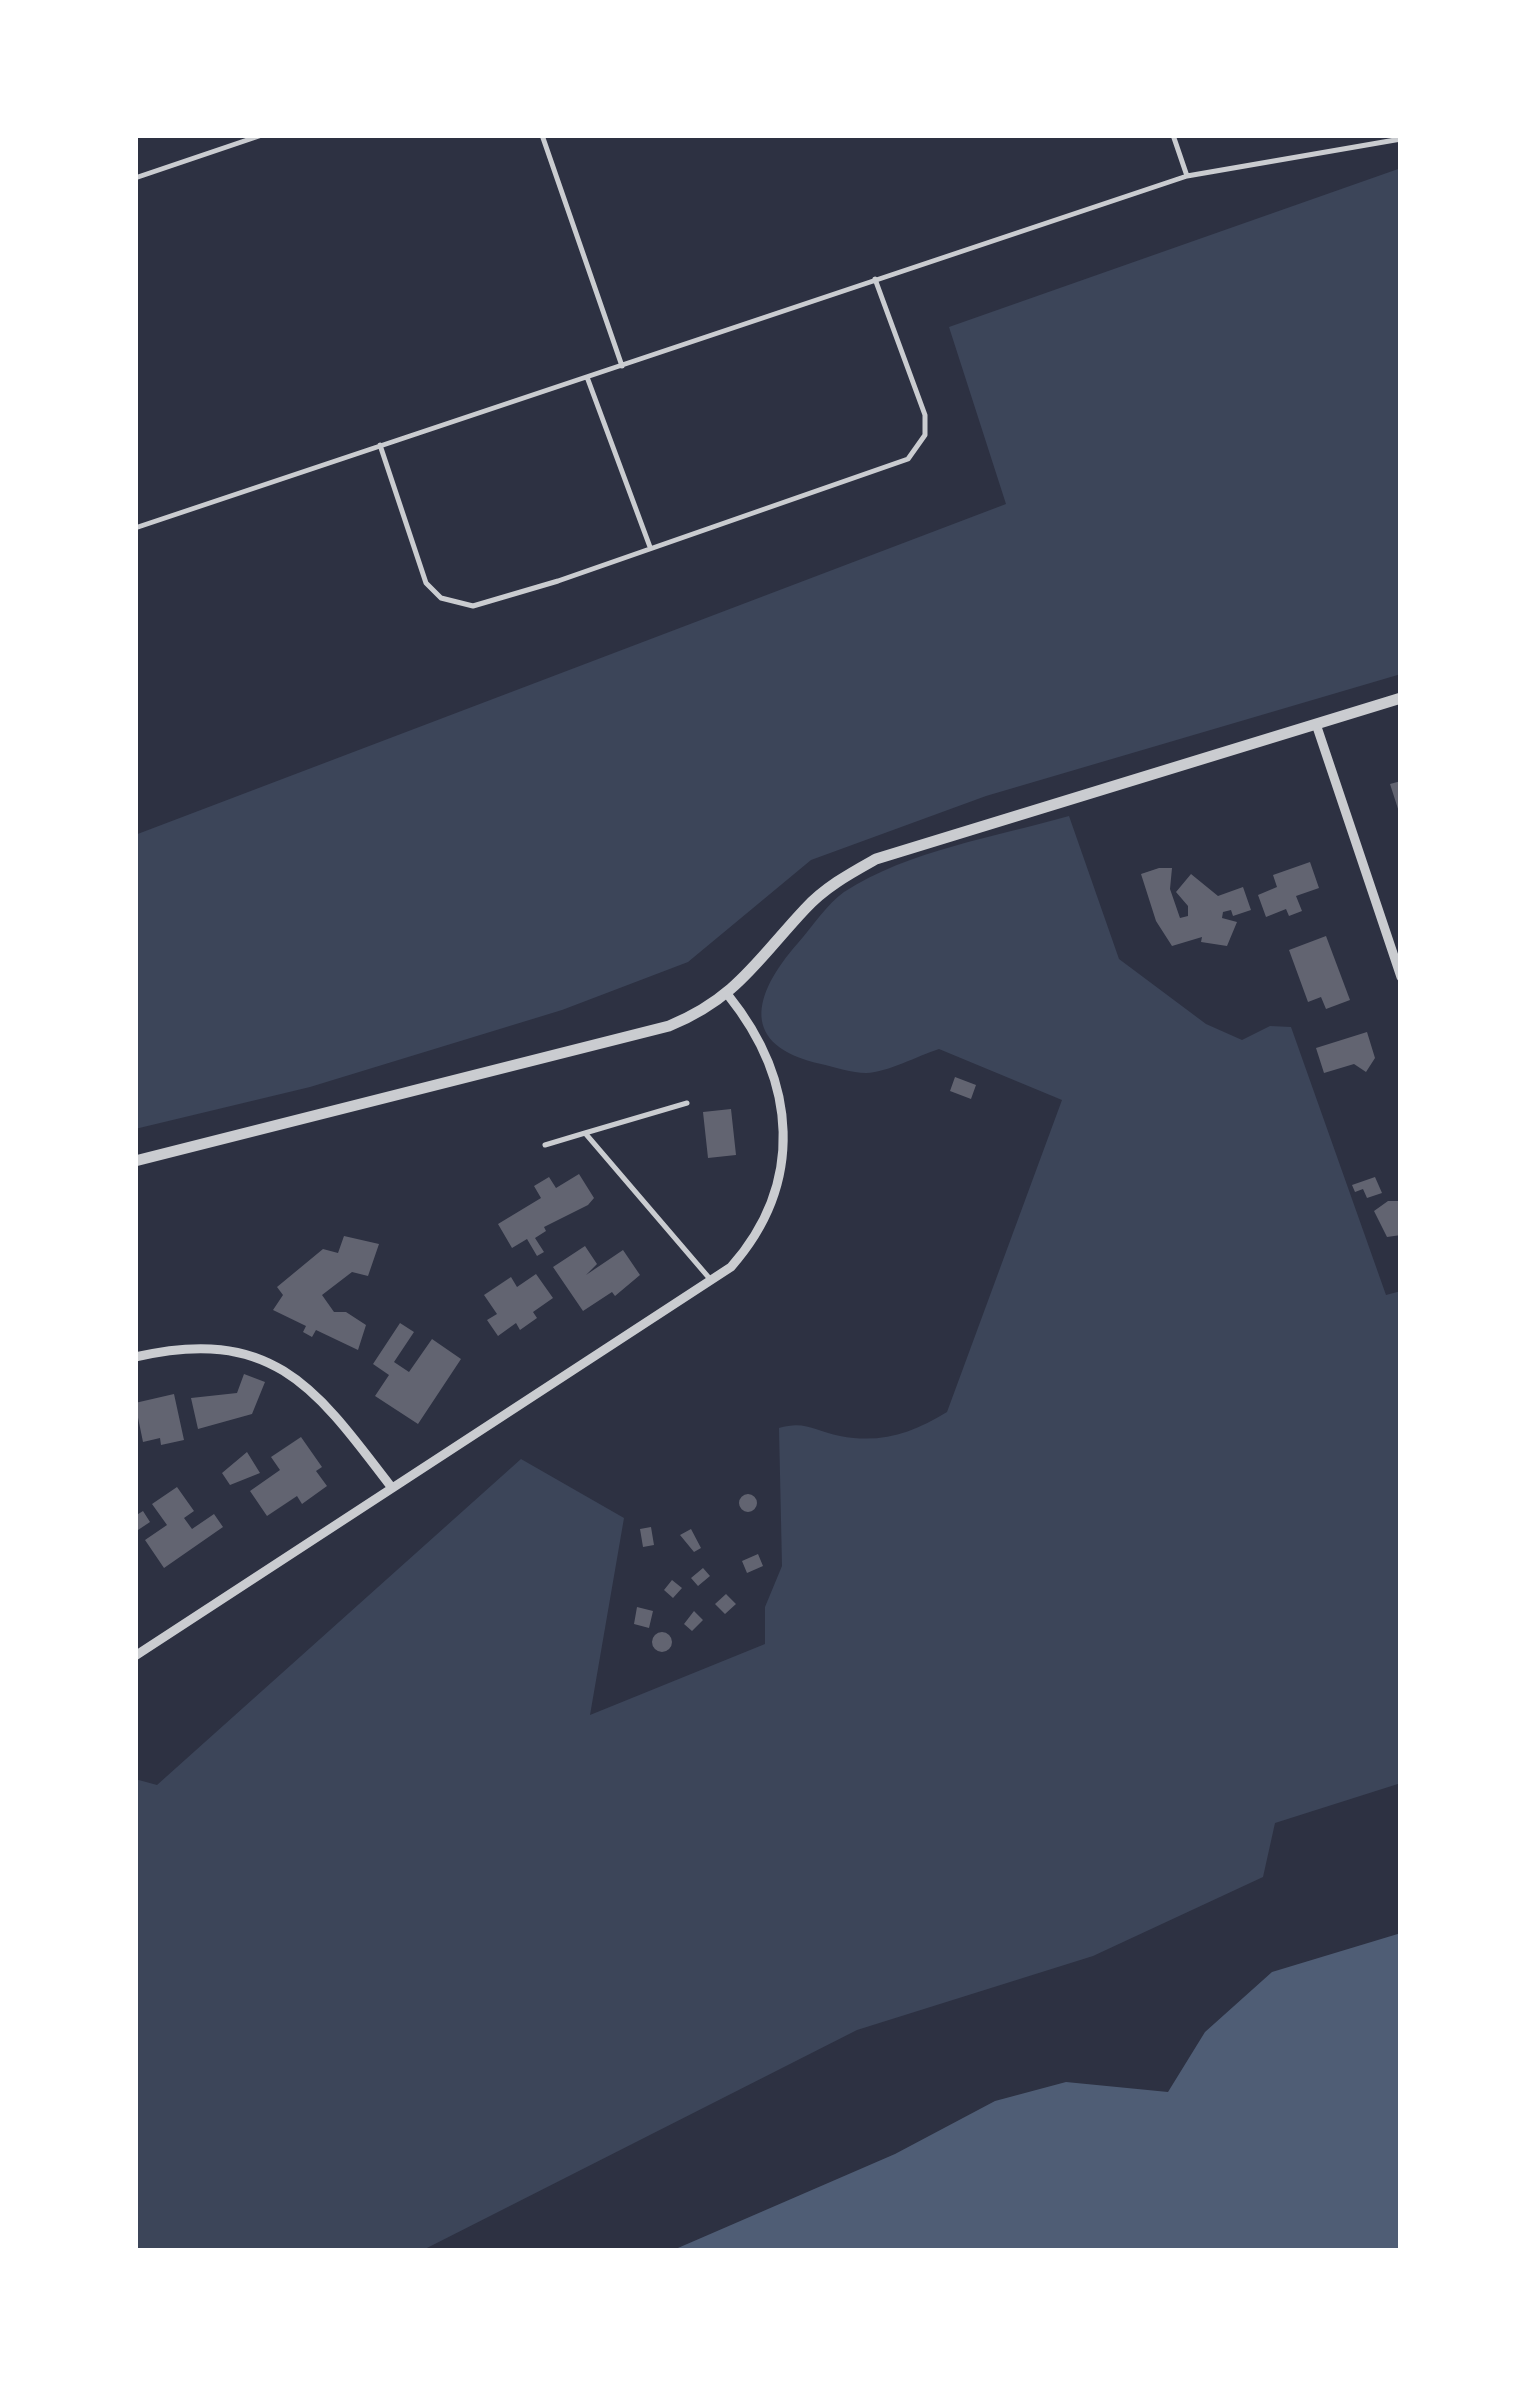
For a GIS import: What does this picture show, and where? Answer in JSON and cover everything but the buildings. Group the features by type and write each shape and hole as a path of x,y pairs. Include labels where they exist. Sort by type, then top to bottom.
{"street":[{"path":"135,1161 619,1041 700,1014 728,995 806,907 838,880 876,859 1401,698"},
{"path":"1316,724 1396,945 1401,977"},
{"path":"135,1656 712,1281 749,1247 768,1216 782,1181 784,1151 774,1084 752,1033 728,995"},
{"path":"135,1357 170,1349 212,1348 257,1356 293,1375 330,1407 392,1488"}],"lane":[{"path":"135,178 262,135"},
{"path":"542,135 622,366"},
{"path":"1173,135 1187,176"},
{"path":"135,528 1187,176 1401,139"},
{"path":"380,445 426,583 441,598 473,606 872,474 908,458 925,436 925,415 875,279"},
{"path":"587,376 650,548"},
{"path":"545,1145 687,1103"},
{"path":"585,1132 712,1281"}],"shaded area":[{"path":"1401,168 1401,674 986,796 811,860 688,962 562,1010 310,1087 135,1129 135,835 1006,504 949,327"},
{"path":"1069,816 1119,959 1206,1024 1242,1040 1270,1026 1291,1027 1386,1295 1401,1291 1401,1783 1275,1823 1263,1877 1093,1956 857,2030 421,2251 135,2251 135,1779 157,1785 521,1459 624,1518 590,1715 765,1644 765,1607 782,1566 779,1428 803,1426 869,1439 909,1431 947,1412 1062,1100 939,1049 866,1073 795,1056 776,1045 766,1032 763,999 782,962 844,892 925,855"},
{"path":"1401,1933 1401,2251 671,2251 895,2154 995,2101 1066,2082 1168,2092 1205,2032 1272,1972"}]}
